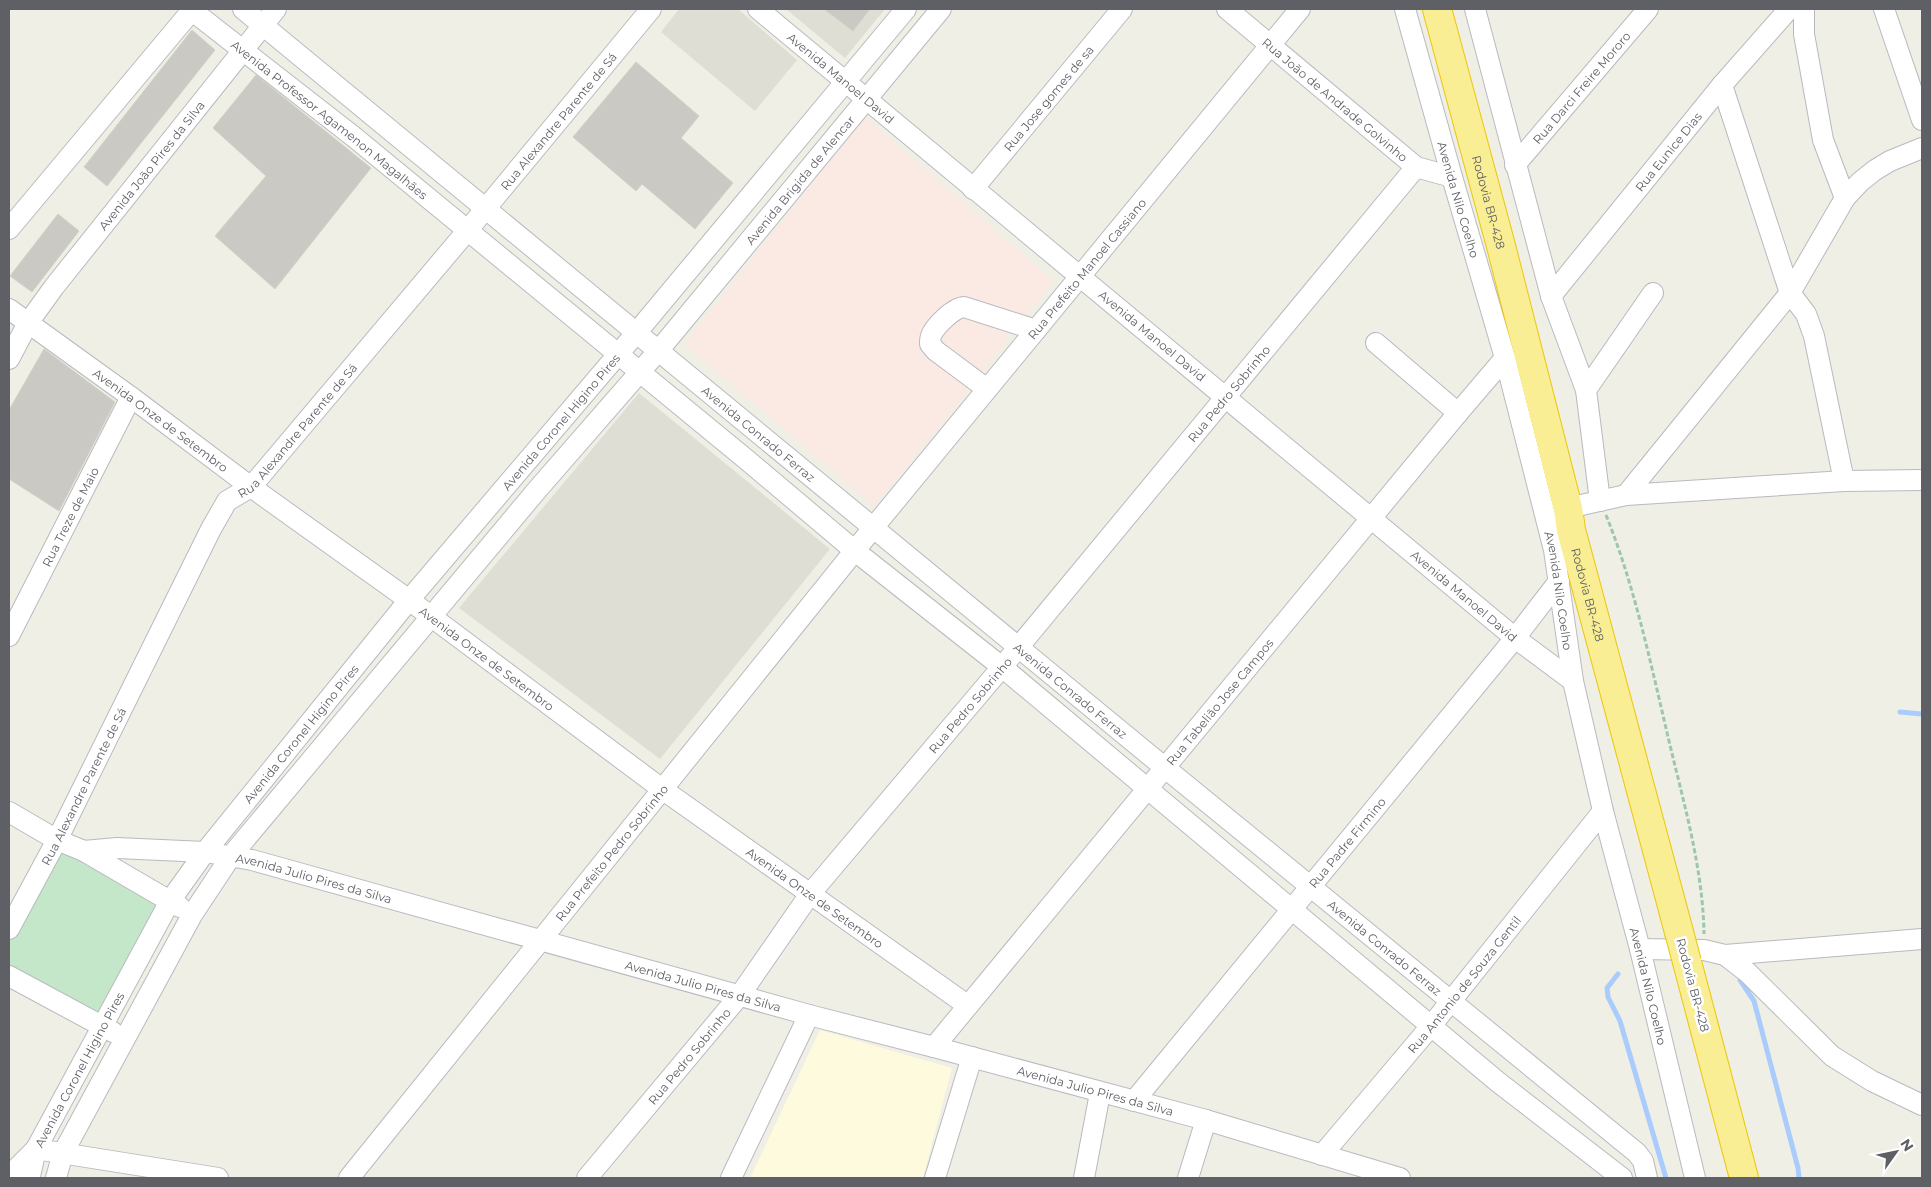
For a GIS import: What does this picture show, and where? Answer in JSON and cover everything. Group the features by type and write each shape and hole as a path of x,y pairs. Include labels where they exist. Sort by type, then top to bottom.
{"highway":[{"name":"Rodovia BR-428","path":"1437,9 1501,246 1568,508 1571,530 1679,932 1695,956 1744,1178"}],"street":[{"path":"9,229 192,9"},
{"name":"Avenida Professor Agamenon Magalhães","path":"192,9 354,137 467,231"},
{"path":"243,9 486,208"},
{"name":"Avenida João Pires da Silva","path":"9,359 28,323 54,287 276,9"},
{"name":"Rua Alexandre Parente de Sá","path":"9,929 57,840 211,528 227,501 251,487 651,9"},
{"name":"Avenida Manoel David","path":"758,9 974,189 1081,275 1515,638 1573,681"},
{"path":"637,332 906,9"},
{"name":"Avenida Brigida de Alencar","path":"659,350 941,9"},
{"name":"Rua Jose gomes de sa","path":"974,189 1122,9"},
{"name":"Rua João de Andrade Golvinho","path":"1227,9 1416,167 1452,177"},
{"name":"Rua Prefeito Manoel Cassiano","path":"873,528 1300,9"},
{"name":"Avenida Nilo Coelho","path":"1405,9 1505,358 1554,550 1573,681 1603,811 1640,949 1695,1178"},
{"path":"1475,9 1551,296 1586,390 1600,501"},
{"name":"Rua Darci Freire Mororo","path":"1515,165 1648,9"},
{"name":"Rua Eunice Dias","path":"1551,296 1722,85 1788,9"},
{"path":"1804,9 1804,34 1823,140 1845,198"},
{"path":"1884,9 1922,120"},
{"path":"1722,85 1790,293 1806,314 1814,336 1844,481"},
{"path":"354,137 370,114"},
{"path":"1626,495 1790,293 1845,198 1875,170 1890,161 1922,148"},
{"name":"Rua Pedro Sobrinho","path":"588,1178 740,995 810,894 1002,667 1416,167"},
{"name":"Avenida Conrado Ferraz","path":"486,208 763,438 1019,646 1164,768 1637,1153 1644,1161 1647,1178"},
{"path":"722,229 745,246"},
{"path":"467,231 855,551 1002,667 1431,1026 1622,1178"},
{"path":"543,292 559,268"},
{"path":"1586,390 1653,293"},
{"path":"987,389 936,351 930,344 931,336 949,314 958,307 964,307 1036,330"},
{"name":"Avenida Onze de Setembro","path":"9,309 251,487 409,600 662,789 967,1005"},
{"name":"Avenida Coronel Higino Pires","path":"17,1174 36,1149 170,902 206,852 409,600 637,332"},
{"path":"1376,343 1458,413"},
{"name":"Avenida Coronel Higino Pires","path":"54,1178 62,1153 192,915 231,856 537,490 659,350"},
{"name":"Rua Tabelião Jose Campos","path":"934,1047 1505,358"},
{"name":"Rua Treze de Maio","path":"9,636 131,397"},
{"path":"746,460 763,438"},
{"path":"518,474 537,490"},
{"path":"1568,508 1626,495 1844,481 1922,480"},
{"name":"Rua Prefeito Pedro Sobrinho","path":"349,1178 873,528"},
{"name":"Rua Padre Firmino","path":"1134,1101 1559,582"},
{"path":"930,610 946,587"},
{"path":"1068,723 1084,701"},
{"path":"309,722 331,738"},
{"name":"Rua Antonio de Souza Gentil","path":"1322,1155 1431,1026 1603,811"},
{"name":"Avenida Julio Pires da Silva","path":"9,812 57,840 84,851 117,848 206,852 252,860 809,1015 1206,1120 1400,1178"},
{"path":"1216,847 1234,824"},
{"path":"84,851 192,915"},
{"path":"1640,949 1695,956 1725,955 1922,939"},
{"path":"1725,955 1747,972 1832,1056 1872,1081 1922,1105"},
{"path":"136,964 160,974"},
{"path":"9,976 125,1038"},
{"path":"731,1178 809,1015"},
{"path":"935,1178 972,1057"},
{"path":"1530,1106 1548,1081"},
{"path":"1084,1178 1100,1093"},
{"path":"1188,1178 1206,1120"},
{"path":"36,1149 218,1178"},
{"path":"17,1174 54,1178"}],"path":[{"path":"1600,501 1622,553 1691,836 1703,903 1695,956"}],"shaded area":[{"path":"679,9 738,9 797,60 755,111 661,32"},
{"path":"786,9 885,9 845,58"},
{"path":"865,117 1053,281 953,410 874,506 684,344"},
{"path":"639,393 830,549 660,759 459,608"},
{"path":"820,1030 952,1068 923,1178 750,1178"}],"green space":[{"path":"59,847 160,905 101,1015 9,966 9,939"}],"building":[{"path":"824,9 870,9 853,31"},
{"path":"192,30 215,50 107,186 84,167"},
{"path":"636,62 699,116 681,138 733,183 695,229 642,184 636,191 573,137"},
{"path":"256,75 371,168 275,289 215,236 266,176 213,128"},
{"path":"58,214 79,231 32,292 10,276"},
{"path":"44,349 115,402 59,511 9,479 9,410"}],"waterway":[{"path":"1900,712 1922,714"},
{"path":"1618,974 1607,988 1608,997 1620,1021 1666,1178"},
{"path":"1740,980 1754,1001 1799,1178"}]}
